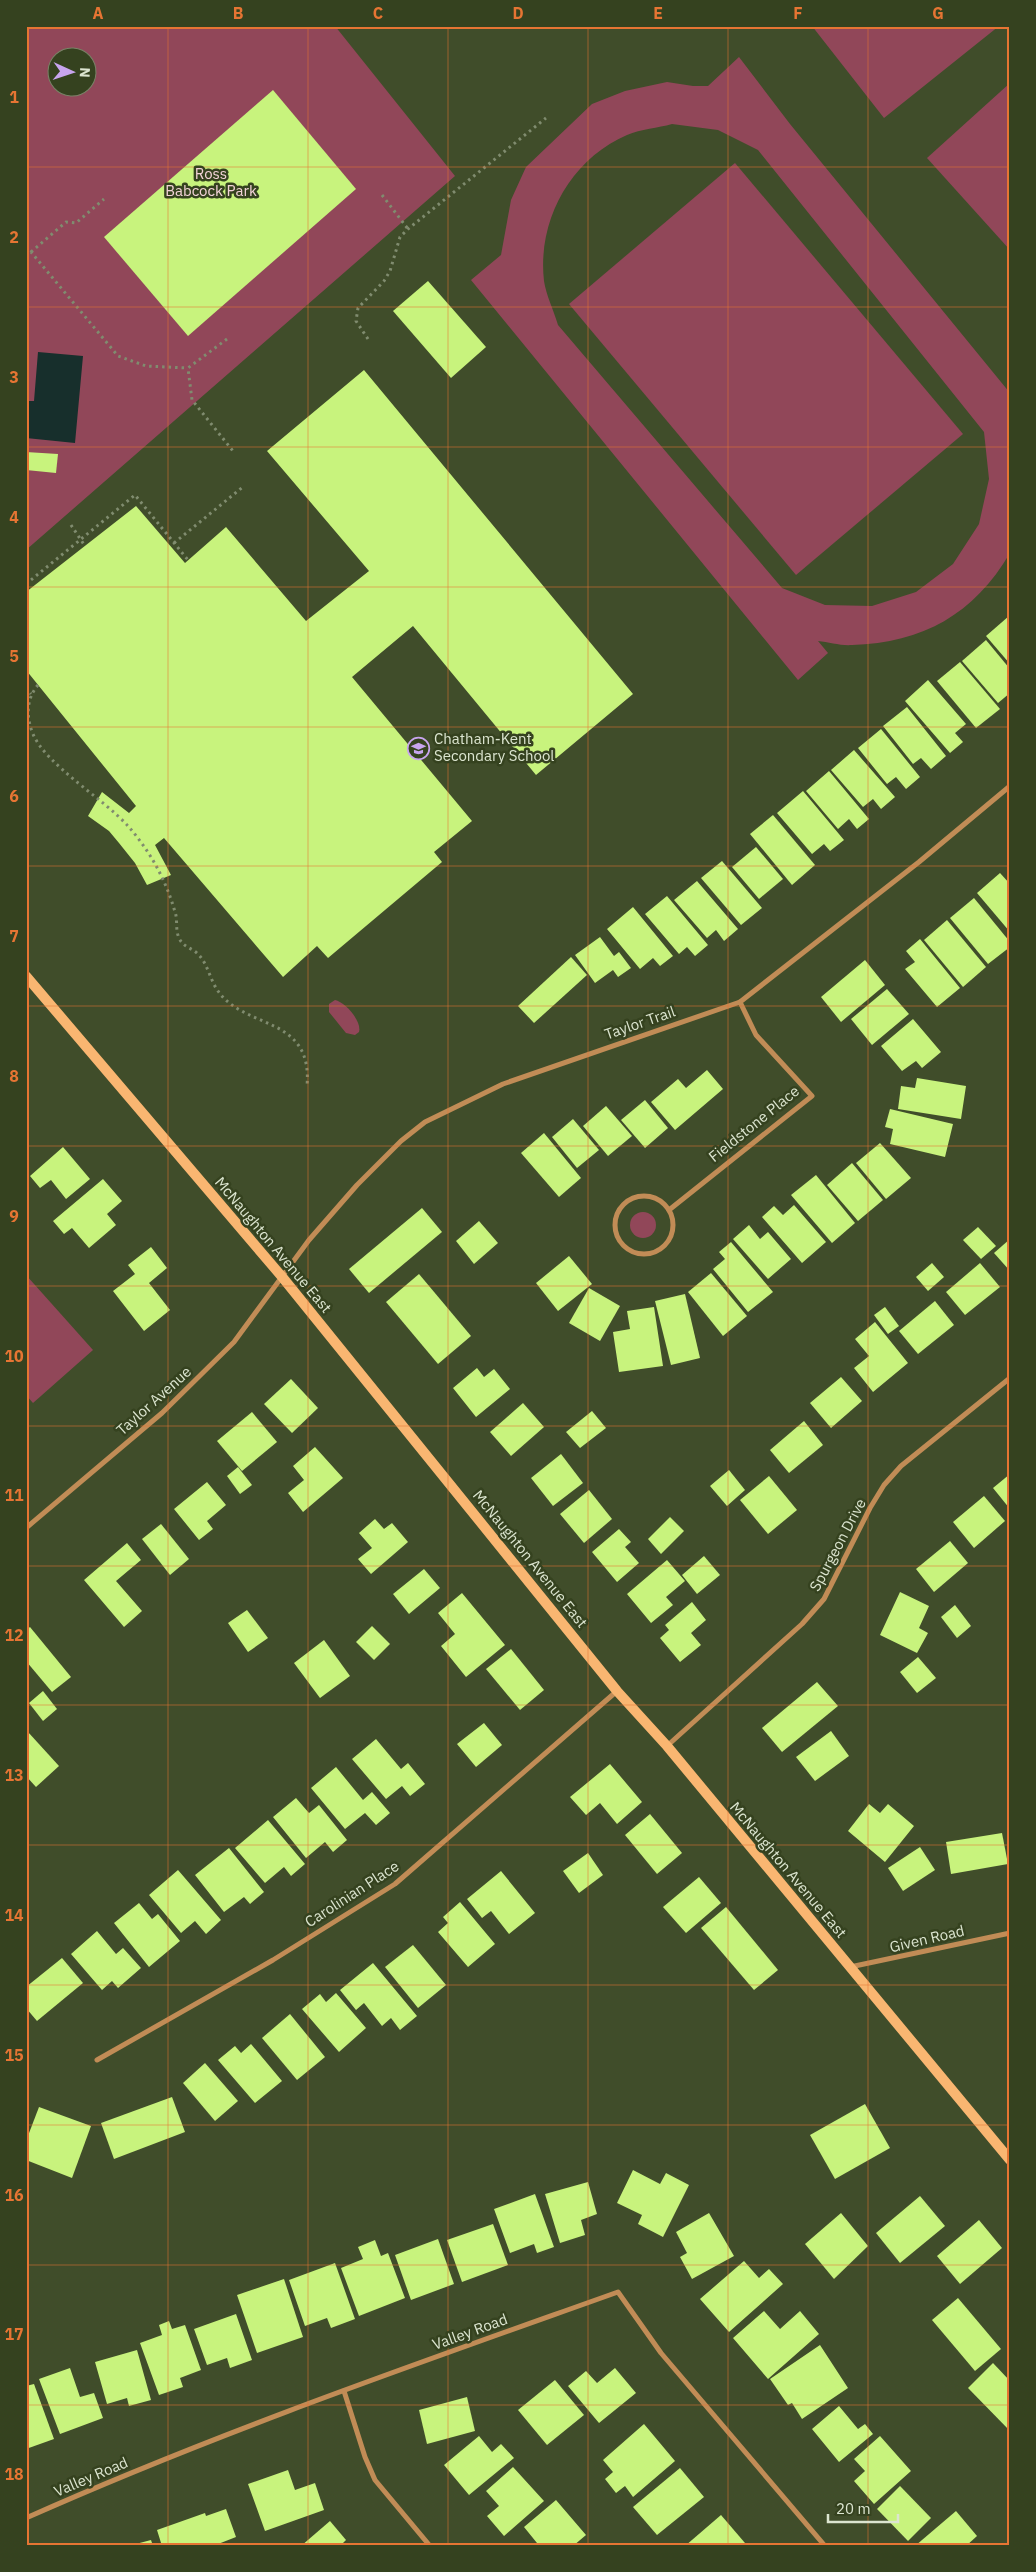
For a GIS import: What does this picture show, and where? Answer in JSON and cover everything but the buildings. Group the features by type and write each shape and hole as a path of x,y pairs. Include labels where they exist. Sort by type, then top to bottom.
{"main road":[{"name":"McNaughton Avenue East","path":"26,976 283,1278 617,1691 666,1746 1010,2160"}],"street":[{"name":"Taylor Trail","path":"283,1278 309,1240 357,1185 401,1141 425,1122 503,1084 740,1002 919,862 1010,786"},
{"name":"Fieldstone Place","path":"669,1210 812,1096 756,1035 740,1002"},
{"path":"645,1195 663,1202 669,1210 672,1229 670,1238 656,1251 637,1253 621,1243 614,1225 616,1216 627,1200 645,1195"},
{"name":"Taylor Avenue","path":"26,1528 162,1413 234,1342 283,1278"},
{"name":"Spurgeon Drive","path":"666,1746 802,1624 824,1599 838,1575 870,1508 884,1485 901,1466 1010,1378"},
{"name":"Carolinian Place","path":"97,2060 273,1960 395,1884 617,1691"},
{"name":"Given Road","path":"849,1968 1010,1933"},
{"name":"Valley Road","path":"26,2518 106,2483 344,2391 618,2292 661,2353 825,2546"},
{"path":"344,2391 365,2457 375,2480 430,2546"}],"path":[{"path":"368,339 356,321 358,308 384,281 390,271 400,237 546,118"},
{"path":"382,195 408,229"},
{"path":"26,257 66,222 76,223 104,199"},
{"path":"31,252 118,356 146,366 188,368 227,339"},
{"path":"188,368 192,400 233,451"},
{"path":"174,543 244,486"},
{"path":"26,584 135,495 188,560"},
{"path":"71,525 84,546"},
{"path":"38,685 31,694 28,719 34,736 55,762 103,802 128,826 167,885 176,915 176,929 182,943 202,959 218,991 225,999 233,1006 282,1029 298,1047 306,1065 307,1086"},
{"path":"26,688 31,694"}],"green space":[{"name":"Ross Babcock Park","path":"26,26 335,26 455,176 26,550"},
{"path":"812,26 999,26 884,118"},
{"path":"739,57 790,124 1010,393 1010,553 996,574 980,593 963,608 944,621 924,631 878,643 848,645 818,641 828,653 798,680 471,280 501,255 511,200 526,167 592,104 625,91 667,82 708,86","holes":["672,124 718,130 758,150 984,432 989,479 979,524 953,564 916,592 872,606 825,605 782,588 558,325 545,286 543,258 552,214 574,176 589,159 607,146 632,133"]},
{"path":"1010,83 1010,250 927,158"},
{"path":"735,163 963,434 796,575 569,304"},
{"path":"335,1000 343,1004 352,1013 358,1023 359,1032 355,1035 346,1033 329,1012 329,1004"},
{"path":"643,1212 652,1216 656,1225 652,1234 643,1238 634,1234 630,1225 634,1216"},
{"path":"26,1275 93,1350 33,1403 26,1395"}],"water":[{"path":"38,352 83,356 75,443 26,438 26,401 34,401"}],"place":[{"name":"Chatham-Kent Secondary School","path":"418,748"}]}
